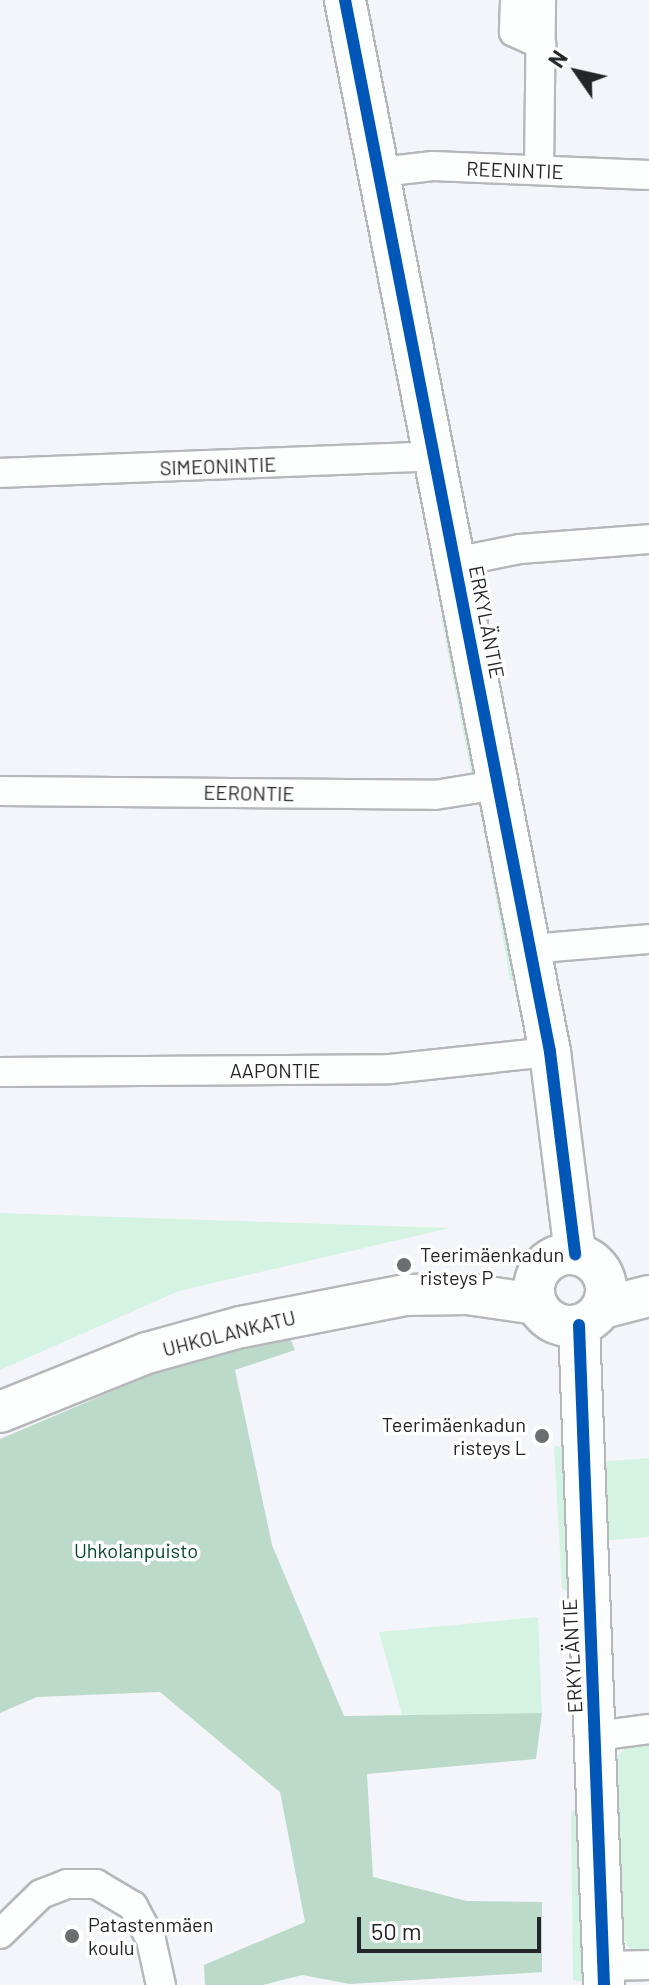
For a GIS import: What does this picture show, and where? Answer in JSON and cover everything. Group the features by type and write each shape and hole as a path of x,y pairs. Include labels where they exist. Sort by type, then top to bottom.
{"street":[{"name":"ERKYLÄNTIE","path":"345,0 381,172 550,1052 590,1290 596,1736 604,1976"},
{"path":"515,0 514,32 541,44"},
{"path":"539,170 541,0"},
{"name":"REENINTIE","path":"381,172 539,170 649,175"},
{"name":"SIMEONINTIE","path":"0,473 435,456"},
{"path":"455,562 520,549 649,539"},
{"name":"EERONTIE","path":"0,791 435,795 497,785"},
{"path":"530,949 649,939"},
{"name":"AAPONTIE","path":"0,1072 390,1069 550,1052"},
{"path":"649,1279 590,1290 551,1322 537,1288 554,1258 590,1290 649,1296"},
{"name":"UHKOLANKATU","path":"0,1412 147,1353 241,1327 406,1295 537,1288"},
{"path":"596,1736 649,1729"},
{"path":"0,1934 41,1894 67,1884 96,1884 133,1906 151,1940 161,1985"},
{"path":"604,1976 649,1965"}],"green space":[{"path":"453,615 477,767 471,773 441,617"},
{"path":"479,801 487,809 521,981 510,980"},
{"path":"0,1213 450,1228 179,1291 0,1370"},
{"name":"Uhkolanpuisto","path":"288,1333 295,1350 235,1370 272,1545 344,1716 542,1713 536,1759 367,1774 373,1877 467,1901 542,1902 542,1972 350,1984 302,1975 263,1985 205,1985 204,1965 305,1922 280,1792 160,1692 37,1697 0,1713 0,1439 155,1373"},
{"path":"554,1445 563,1448 574,1485 576,1590 568,1592 562,1588"},
{"path":"649,1458 649,1537 602,1541 597,1462"},
{"path":"538,1617 542,1713 402,1715 379,1632"},
{"path":"649,1741 649,1956 636,1956 620,1936 614,1758 634,1742"},
{"path":"580,1804 594,1985 573,1980 571,1813"}],"cycle path":[{"path":"345,0 550,1052 575,1254"},
{"path":"579,1325 604,1985"}],"place":[{"name":"Teerimäenkadun risteys P","path":"404,1265"},
{"name":"Teerimäenkadun risteys L","path":"542,1436"},
{"name":"Patastenmäen koulu","path":"72,1936"}]}
